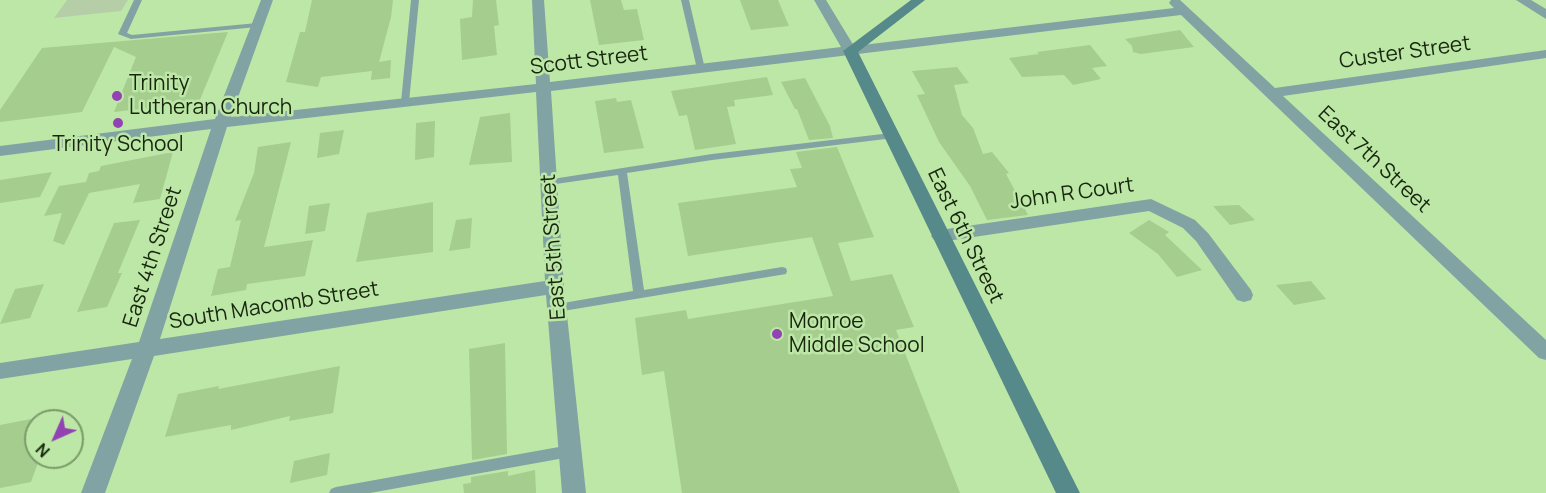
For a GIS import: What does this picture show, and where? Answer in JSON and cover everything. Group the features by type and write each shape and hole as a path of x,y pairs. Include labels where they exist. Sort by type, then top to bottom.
{"street":[{"name":"East 4th Street","path":"93,493 146,350 221,123 267,0"},
{"name":"East 5th Street","path":"538,0 555,287 574,493"},
{"name":"East 6th Street","path":"820,0 850,51 1068,493"},
{"path":"850,51 919,0"},
{"path":"1522,0 1546,15"},
{"name":"Scott Street","path":"0,151 221,123 850,51 1177,5"},
{"name":"East 7th Street","path":"1177,5 1546,352"},
{"name":"Custer Street","path":"1270,93 1546,54"},
{"name":"John R Court","path":"940,236 1151,206 1189,224 1202,237 1244,295"},
{"name":"South Macomb Street","path":"0,371 555,287"}],"lane":[{"path":"138,0 122,34 130,37 257,25"},
{"path":"405,102 415,0"},
{"path":"685,0 701,69"},
{"path":"549,182 712,157 891,136"},
{"path":"622,171 639,295"},
{"path":"557,308 782,271"},
{"path":"336,493 570,451"}],"green space":[{"path":"67,0 128,0 121,11 54,18"}],"building":[{"path":"312,0 393,0 379,62 391,60 390,78 371,80 372,71 321,77 318,87 286,82 300,32 305,32"},
{"path":"473,0 496,0 499,25 494,26 497,55 462,60 460,19 472,17"},
{"path":"590,0 621,0 624,10 637,9 644,40 599,45"},
{"path":"740,0 778,0 789,26 751,30"},
{"path":"1180,30 1194,47 1141,54 1133,52 1132,46 1125,39"},
{"path":"228,32 199,102 114,112 136,57 114,47 82,112 0,122 0,110 42,48"},
{"path":"1090,45 1107,66 1092,68 1101,79 1073,85 1064,75 1022,77 1009,58 1039,54 1037,52"},
{"path":"957,67 969,83 954,85 962,115 973,128 983,154 992,152 1009,173 1006,174 1028,215 987,220 970,186 939,142 917,95 925,94 912,71"},
{"path":"767,77 773,95 734,100 735,106 727,107 736,144 695,150 687,115 679,116 671,91"},
{"path":"805,78 830,126 833,138 809,140 797,109 781,82"},
{"path":"616,98 617,102 631,100 644,148 604,153 595,101"},
{"path":"510,113 512,162 469,165 480,117"},
{"path":"435,121 434,157 415,160 416,123"},
{"path":"344,130 339,154 317,158 320,133"},
{"path":"291,142 264,247 313,240 305,276 247,284 246,290 211,296 218,269 230,267 241,220 235,221 254,173 258,147"},
{"path":"837,147 874,237 838,243 851,281 892,274 914,327 896,330 960,493 682,493 664,371 642,375 635,318 686,310 688,319 833,296 812,237 688,256 678,203 797,187 790,169 802,168 796,152"},
{"path":"173,152 160,199 133,203 140,184 89,193 64,245 53,241 62,213 44,216 59,186 86,182 89,173 99,171 101,166"},
{"path":"52,172 40,197 0,203 0,180"},
{"path":"433,202 433,252 356,262 367,213"},
{"path":"330,203 325,231 305,234 309,206"},
{"path":"1239,205 1255,220 1230,225 1213,206"},
{"path":"472,218 470,248 449,251 456,220"},
{"path":"140,220 118,273 122,273 107,307 77,312 114,223"},
{"path":"1149,220 1169,232 1165,235 1202,270 1177,277 1158,254 1129,233"},
{"path":"1311,281 1326,299 1294,305 1276,285"},
{"path":"44,284 30,318 0,324 15,289"},
{"path":"505,343 507,454 472,460 469,349"},
{"path":"340,366 333,413 289,421 290,416 231,430 231,425 165,437 178,394 219,386 218,389"},
{"path":"24,420 24,469 36,469 31,482 0,488 0,425"},
{"path":"330,453 327,475 290,483 294,461"},
{"path":"535,470 536,493 464,493 463,484 471,483 471,477 508,471 508,476"}],"place":[{"name":"Trinity Lutheran Church","path":"117,96"},
{"name":"Trinity School","path":"118,123"},
{"name":"Monroe Middle School","path":"777,334"}]}
